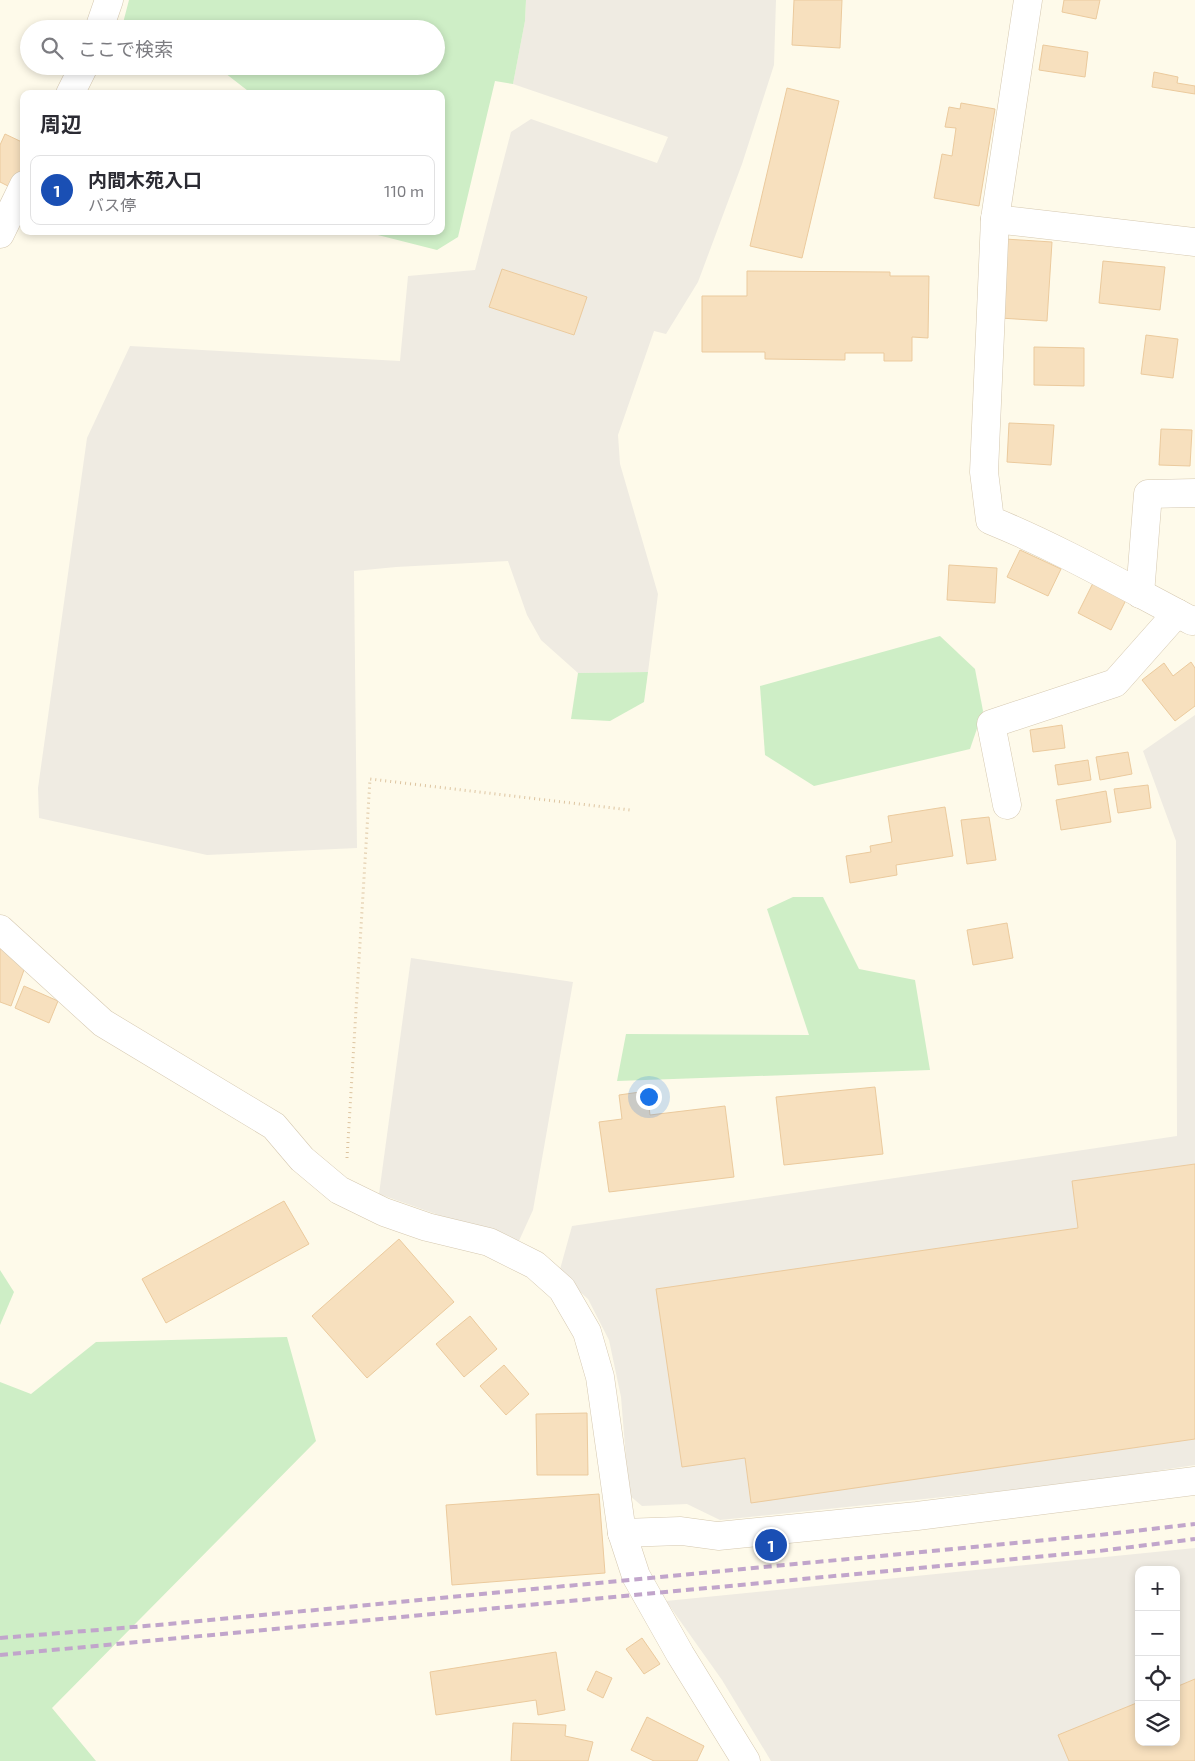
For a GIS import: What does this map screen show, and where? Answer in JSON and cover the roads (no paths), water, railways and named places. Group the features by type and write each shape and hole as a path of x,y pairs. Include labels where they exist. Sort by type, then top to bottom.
{"street":[{"path":"102,20 108,0"},
{"path":"1007,804 991,724 1115,683 1190,620 1029,536 990,520 984,472 996,219 1028,0"},
{"path":"72,90 80,75"},
{"path":"0,234 20,193"},
{"path":"996,219 1195,242"},
{"path":"1140,594 1148,494 1195,493"},
{"path":"0,929 103,1023 274,1126 302,1159 339,1190 384,1212 427,1227 489,1242 535,1265 562,1289 587,1332 600,1377 622,1533 636,1576 680,1654 746,1761"},
{"path":"622,1533 681,1531 718,1536 917,1516 1195,1481"}],"railway":[{"path":"0,1638 158,1625 1099,1535 1195,1524"},
{"path":"0,1655 1099,1551 1195,1539"}],"place":[{"name":"内間木苑入口","path":"771,1545"}]}
